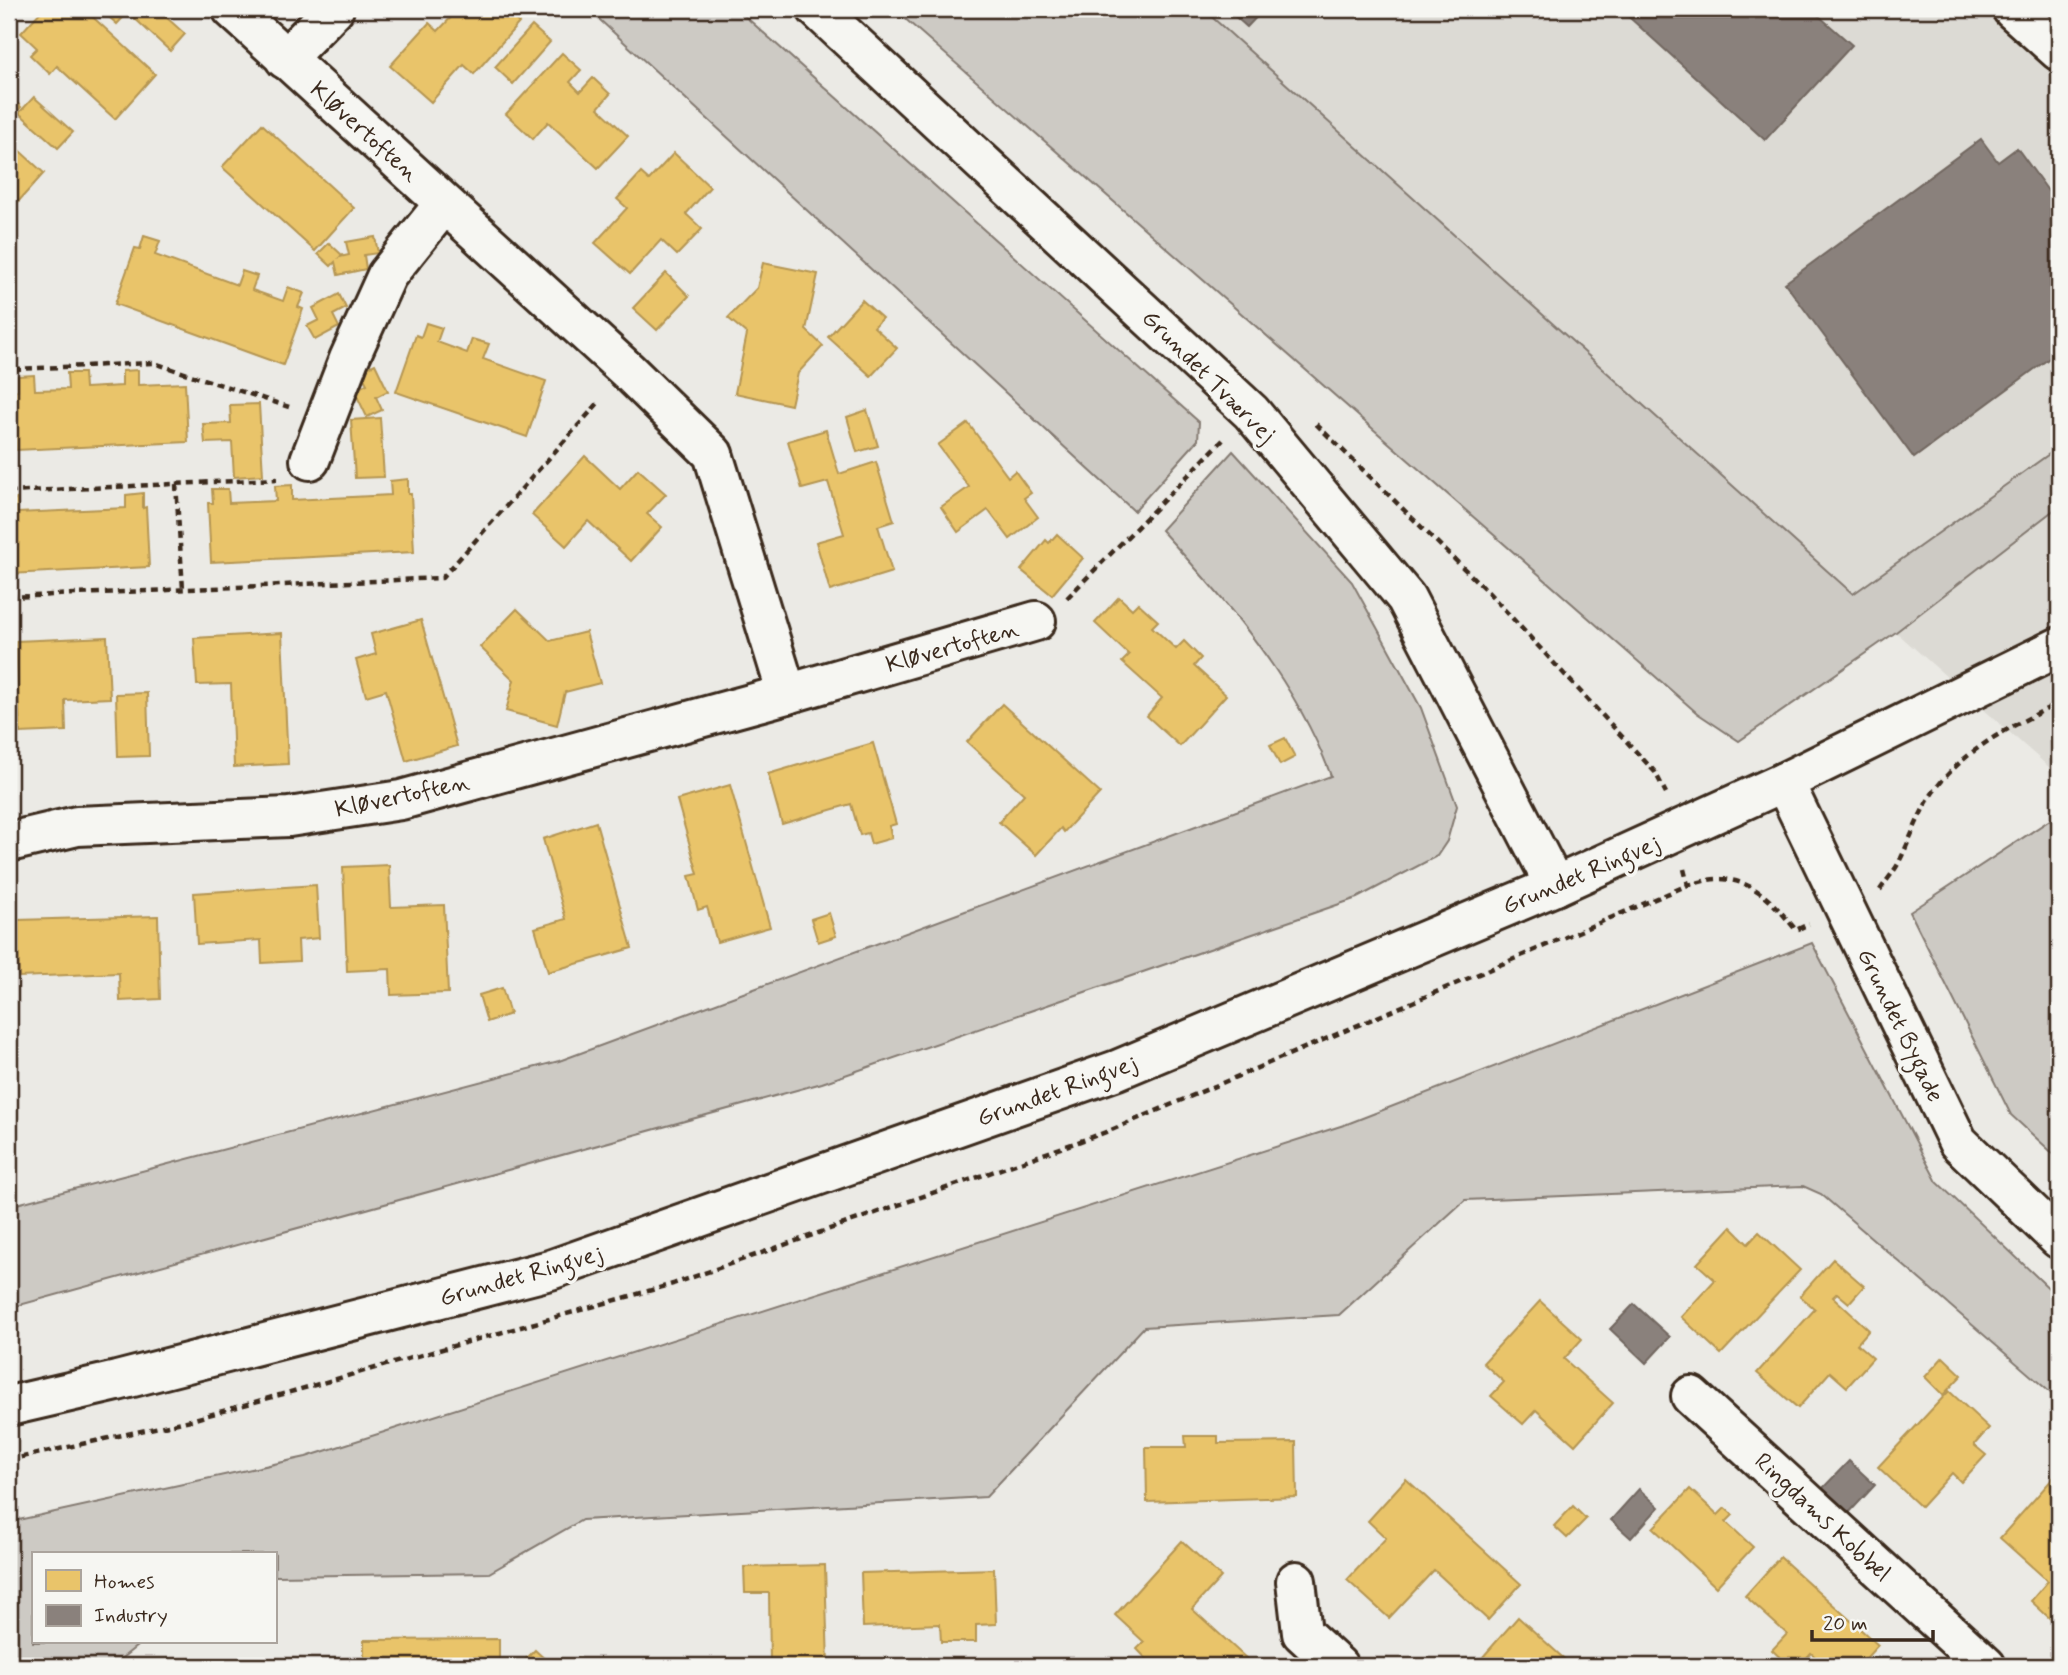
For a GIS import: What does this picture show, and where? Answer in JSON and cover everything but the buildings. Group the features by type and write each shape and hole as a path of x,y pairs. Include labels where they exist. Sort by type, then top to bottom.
{"street":[{"path":"285,59 334,9"},
{"name":"Grundet Tværvej","path":"817,9 1251,412 1406,598 1555,886"},
{"path":"2012,9 2059,51"},
{"name":"Kløvertoften","path":"236,10 285,59 628,371 713,454 787,694"},
{"path":"310,460 349,359 387,275 444,204"},
{"name":"Kløvertoften","path":"9,842 77,826 289,817 401,800 787,694 1036,621"},
{"name":"Grundet Ringvej","path":"9,1406 550,1270 1117,1070 1555,886 1784,782 2059,647"},
{"name":"Grundet Bygade","path":"1784,782 1958,1142 2059,1239"},
{"name":"Ringdams Kobbel","path":"1691,1396 1986,1666"},
{"path":"1296,1581 1302,1633 1338,1666"}],"path":[{"path":"13,369 154,363 256,398 326,418"},
{"path":"9,597 442,578 628,371"},
{"path":"1036,621 1069,597 1251,412"},
{"path":"9,492 306,477 310,460"},
{"path":"176,484 183,589"},
{"path":"1877,894 1897,864 1909,836 1936,788 1963,760 1990,738 2059,703"}],"shaded area":[{"path":"588,9 737,9 1199,422 1198,440 1134,511"},
{"path":"894,9 1203,9 1853,594 2059,447 2059,506 1896,632 1739,741 1697,713"},
{"path":"1203,9 2059,9 2059,776 1896,632"},
{"path":"1233,451 1352,582 1421,708 1457,806 1447,841 1437,856 1357,898 822,1083 9,1308 9,1206 559,1061 1331,776 1316,741 1280,676 1235,615 1161,530"},
{"path":"2059,814 2059,1159 2011,1115 1910,912"},
{"path":"1812,943 1937,1182 2059,1298 2059,1400 1821,1194 1803,1186 1465,1200 1339,1315 1144,1327 986,1497 582,1520 489,1573 276,1576 276,1552 32,1552 32,1644 140,1644 112,1666 9,1666 9,1522 306,1457 1347,1124"}]}
